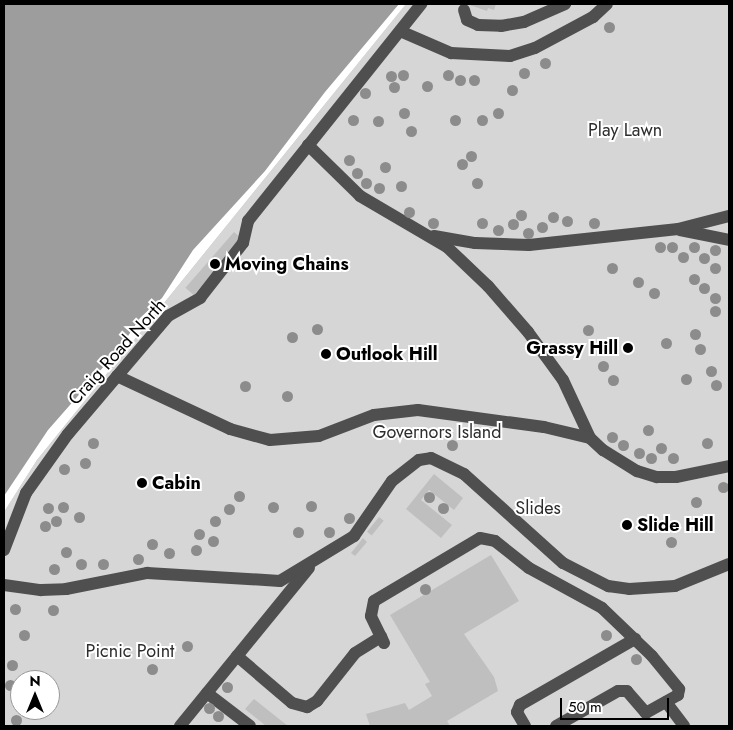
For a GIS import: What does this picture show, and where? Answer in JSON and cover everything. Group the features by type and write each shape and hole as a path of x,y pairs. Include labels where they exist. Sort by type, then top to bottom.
{"street":[{"name":"Craig Road North","path":"4,550 17,512 36,477 168,316 200,298 243,243 248,221 421,4"},
{"path":"400,31 451,53 510,56 544,44 592,17 607,4"},
{"path":"464,10 467,20 478,25 501,26 524,22 563,5"},
{"path":"308,145 343,182 376,208 429,235 481,279 528,332 563,380 590,438 603,450 637,471 657,477 676,477 729,466"},
{"path":"429,235 475,243 529,245 678,229 729,216"},
{"path":"678,229 729,240"},
{"path":"117,376 230,429 270,440 319,436 374,415 418,410 544,427 590,438"},
{"path":"4,585 41,590 66,589 147,573 280,581 354,536 398,475 419,460 431,458 464,474 563,563 608,586 649,589 675,586 729,564"},
{"path":"237,656 292,703 307,708 317,701 355,653 383,640 371,616 374,601 486,537 495,541 529,568 602,608 635,638 675,681 678,695 646,712 622,690 556,726"},
{"path":"181,726 314,562"},
{"path":"525,726 516,712 520,705 635,638"},
{"path":"207,693 250,726"},
{"path":"666,702 684,726"}],"green space":[{"name":"Governors Island","path":"406,4 729,4 729,726 4,726 4,512 36,460"}],"shaded area":[{"path":"4,4 406,4 37,460 4,512"}],"pier":[{"path":"399,4 406,4 37,460 4,512 4,496 48,430 120,348 140,318 162,298 193,250 265,171 325,92"}],"building":[{"path":"467,4 496,4 494,10 488,8 487,11"},
{"name":"Moving Chains","path":"234,232 242,239 194,295 185,288"},
{"path":"434,474 463,498 454,510 429,490 421,500 452,525 441,538 406,509"},
{"name":"Cabin","path":"141,477 147,480 142,489 137,486"},
{"path":"379,517 384,521 372,536 367,532"},
{"path":"363,538 367,542 355,556 351,553"},
{"path":"491,555 519,601 464,634 494,677 498,691 447,721 450,726 370,726 366,714 405,703 409,710 432,696 425,684 430,682 390,615"},
{"path":"254,699 288,726 266,726 245,709"}],"place":[{"name":"Moving Chains","path":"215,264"},
{"name":"Grassy Hill","path":"628,348"},
{"name":"Outlook Hill","path":"326,354"},
{"name":"Cabin","path":"142,483"},
{"name":"Slide Hill","path":"627,525"}],"park label":[{"name":"Play Lawn","path":"625,130"},
{"name":"Slides","path":"538,508"},
{"name":"Picnic Point","path":"130,651"}]}
